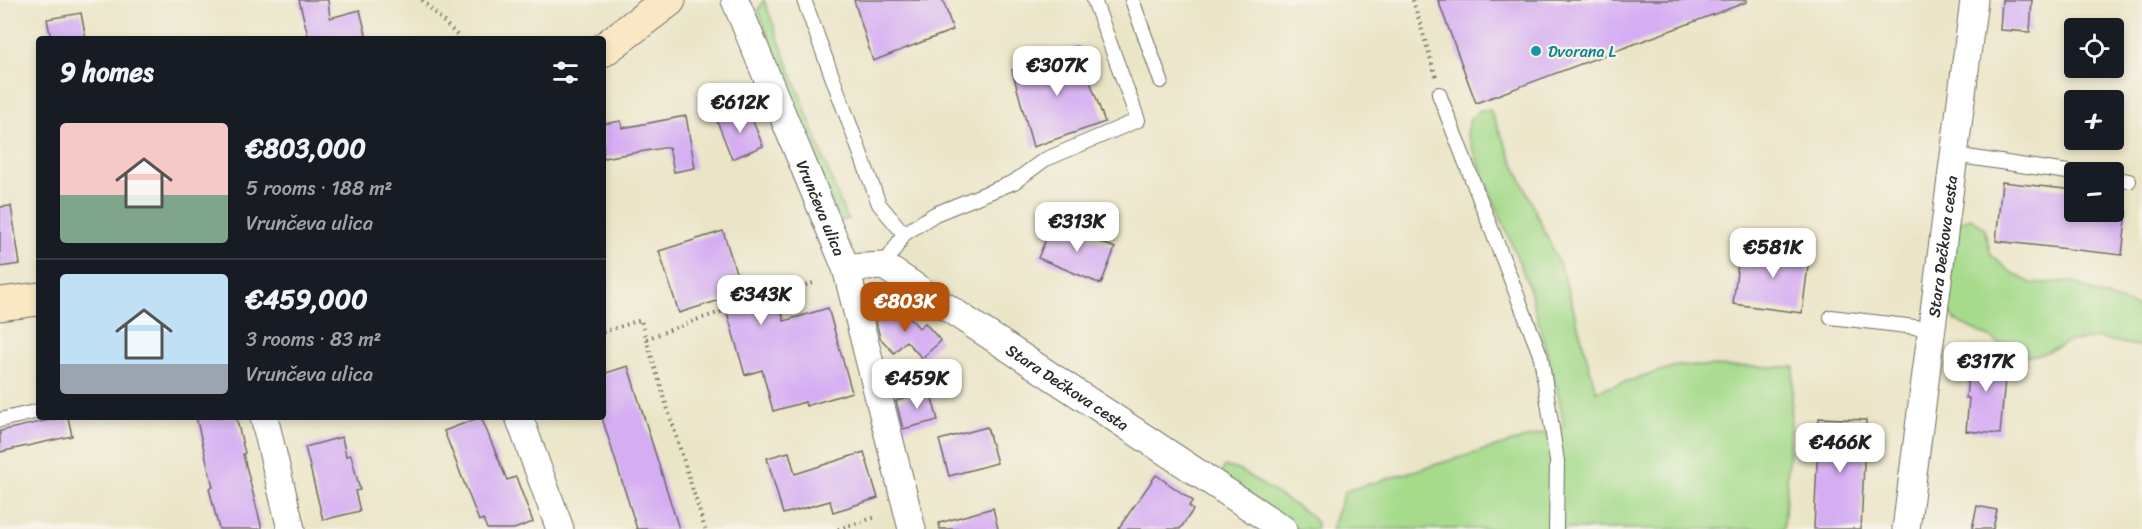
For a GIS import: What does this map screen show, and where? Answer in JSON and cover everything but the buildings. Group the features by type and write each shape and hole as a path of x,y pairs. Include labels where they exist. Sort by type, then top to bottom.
{"street":[{"path":"606,48 669,0"},
{"name":"Vrunčeva ulica","path":"735,0 846,268 912,529"},
{"name":"Stara Dečkova cesta","path":"1906,529 1974,0"},
{"path":"846,268 884,266"},
{"name":"Stara Dečkova cesta","path":"884,266 1283,529"},
{"path":"0,304 36,299"},
{"path":"265,420 291,529"},
{"path":"520,420 560,529"}],"lane":[{"path":"804,0 879,204 904,234"},
{"path":"884,266 904,234 935,214 1014,182 1044,160 1138,120 1094,0"},
{"path":"1132,0 1161,81"},
{"path":"1439,94 1541,357 1557,460 1556,529"},
{"path":"1954,155 2064,172"},
{"path":"2124,180 2129,181"},
{"path":"1831,317 1932,329"},
{"path":"0,420 36,412"}],"path":[{"path":"422,0 458,36"},
{"path":"646,339 699,319 813,283"},
{"path":"606,331 641,320 705,529"},
{"path":"837,529 877,517"}],"green space":[{"path":"764,0 846,218 849,219 842,221 838,218 758,10"},
{"path":"1480,110 1490,110 1564,275 1596,391 1676,366 1794,367 1784,529 1331,529 1345,491 1564,427 1559,398 1529,287 1467,134 1470,119"},
{"path":"1971,218 1984,228 1991,255 2012,273 2033,284 2071,281 2100,295 2142,308 2142,347 2098,338 2071,341 2039,355 2019,357 1991,338 1956,321 1947,308 1956,223"},
{"path":"1225,466 1241,471 1310,515 1317,523 1317,529 1297,529 1228,482 1220,475"}],"place":[{"name":"Dvorana L","path":"1536,51"}]}
